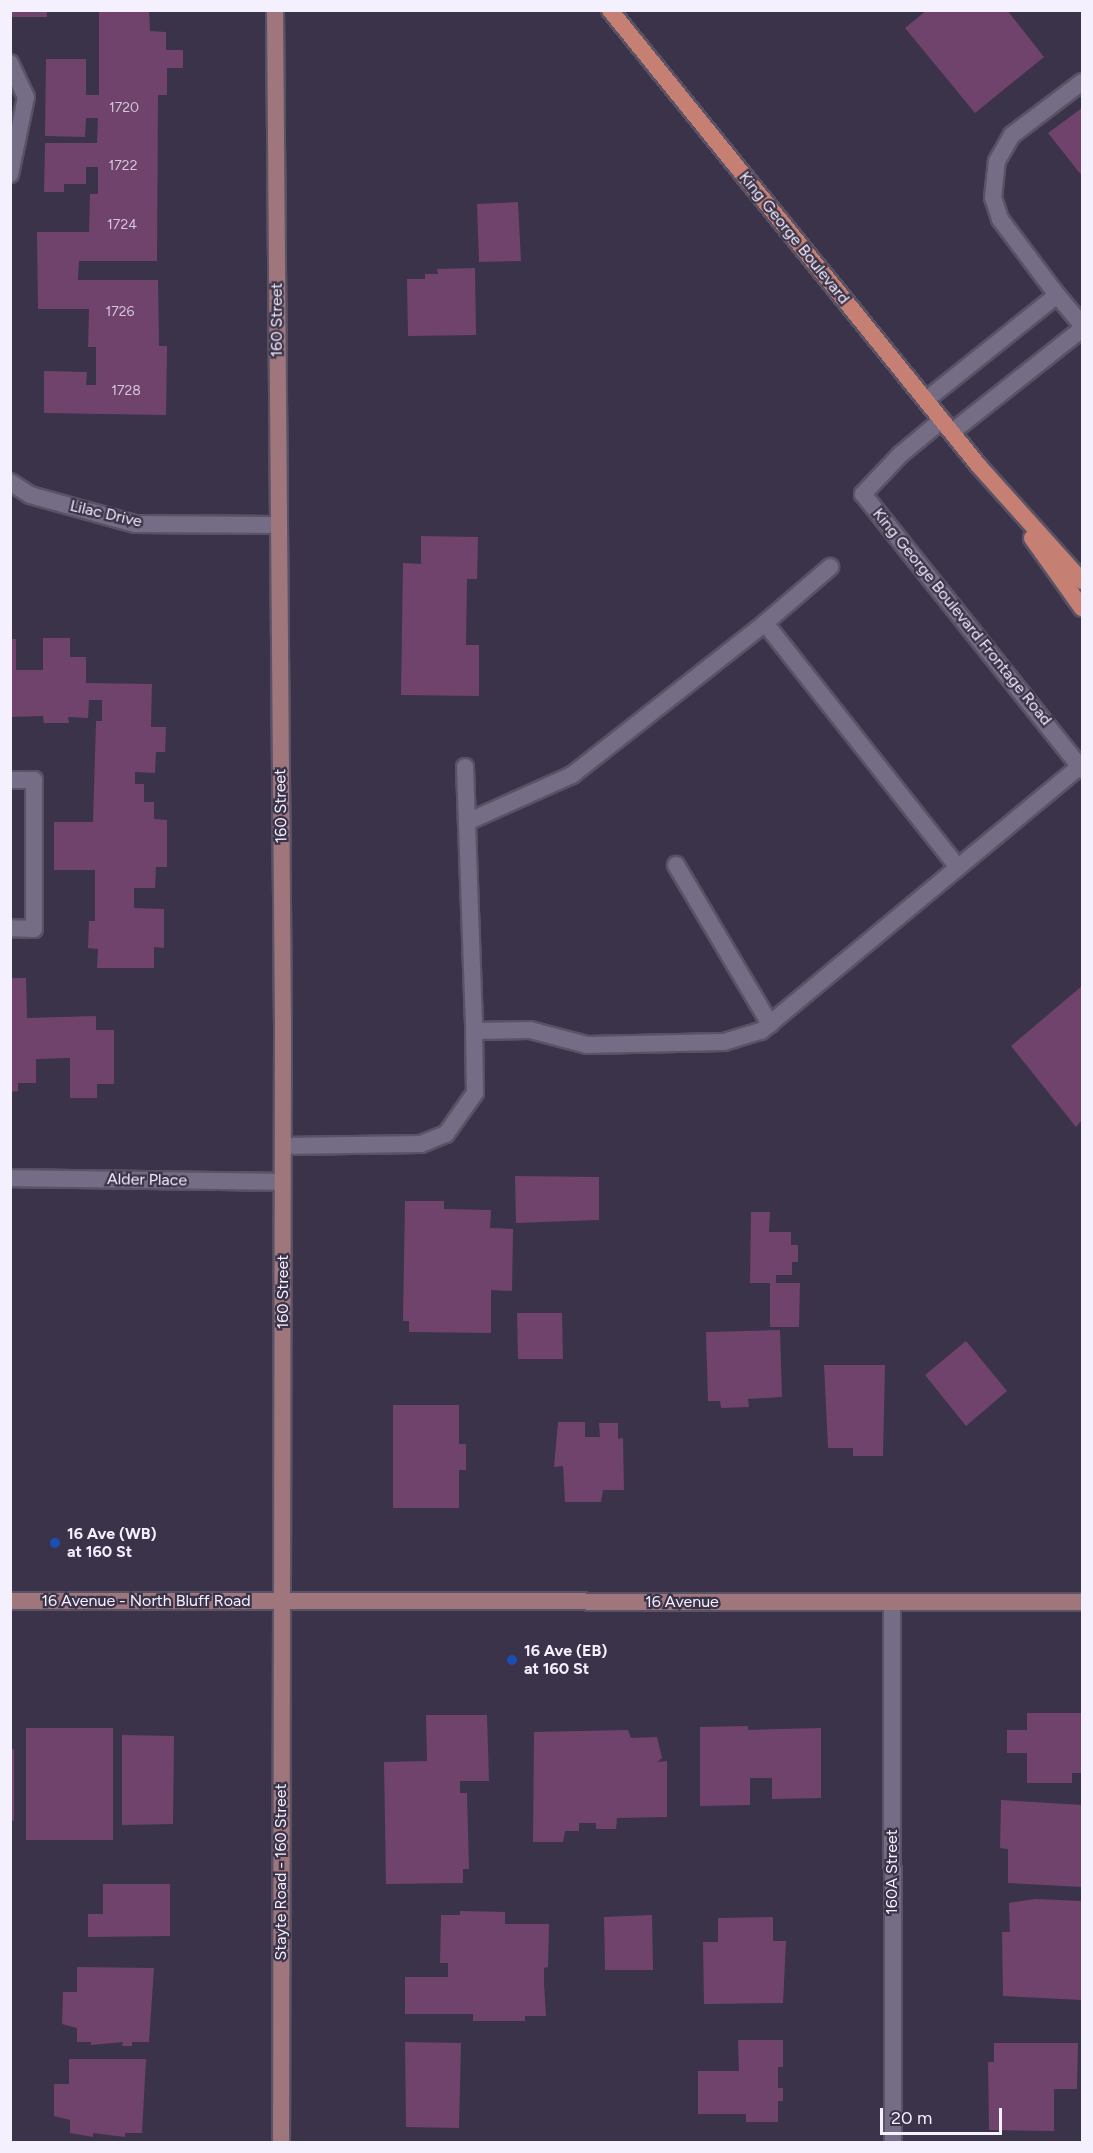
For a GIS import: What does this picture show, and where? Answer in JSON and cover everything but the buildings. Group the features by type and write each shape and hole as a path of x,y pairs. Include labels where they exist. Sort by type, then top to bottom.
{"main road":[{"name":"160 Street","path":"275,10 283,1146 282,1602"},
{"name":"King George Boulevard","path":"610,10 978,465 1083,608"},
{"name":"King George Boulevard","path":"978,465 1083,581"},
{"name":"16 Avenue - North Bluff Road","path":"10,1601 282,1602"},
{"name":"16 Avenue","path":"282,1602 1083,1602"},
{"name":"Stayte Road - 160 Street","path":"281,2142 282,1602"}],"street":[{"path":"10,63 26,97 10,174"},
{"name":"King George Boulevard Frontage Road","path":"1081,767 863,494 900,455 947,426 1083,327 1000,219 993,198 997,161 1012,135 1083,82"},
{"path":"926,400 1057,295"},
{"name":"Lilac Drive","path":"10,482 30,495 135,524 278,525"},
{"path":"467,822 572,775 765,623 830,567"},
{"path":"765,623 957,867"},
{"path":"283,1146 421,1144 446,1134 475,1093 465,767"},
{"path":"474,1031 530,1030 587,1045 712,1042 761,1031 1081,767"},
{"path":"10,780 34,780 34,929 10,928"},
{"path":"676,865 770,1024"},
{"name":"Alder Place","path":"10,1178 283,1182"},
{"name":"160A Street","path":"892,1602 893,2142"}],"place":[{"name":"16 Ave (WB) at 160 St","path":"55,1543"},
{"name":"16 Ave (EB) at 160 St","path":"512,1660"}]}
